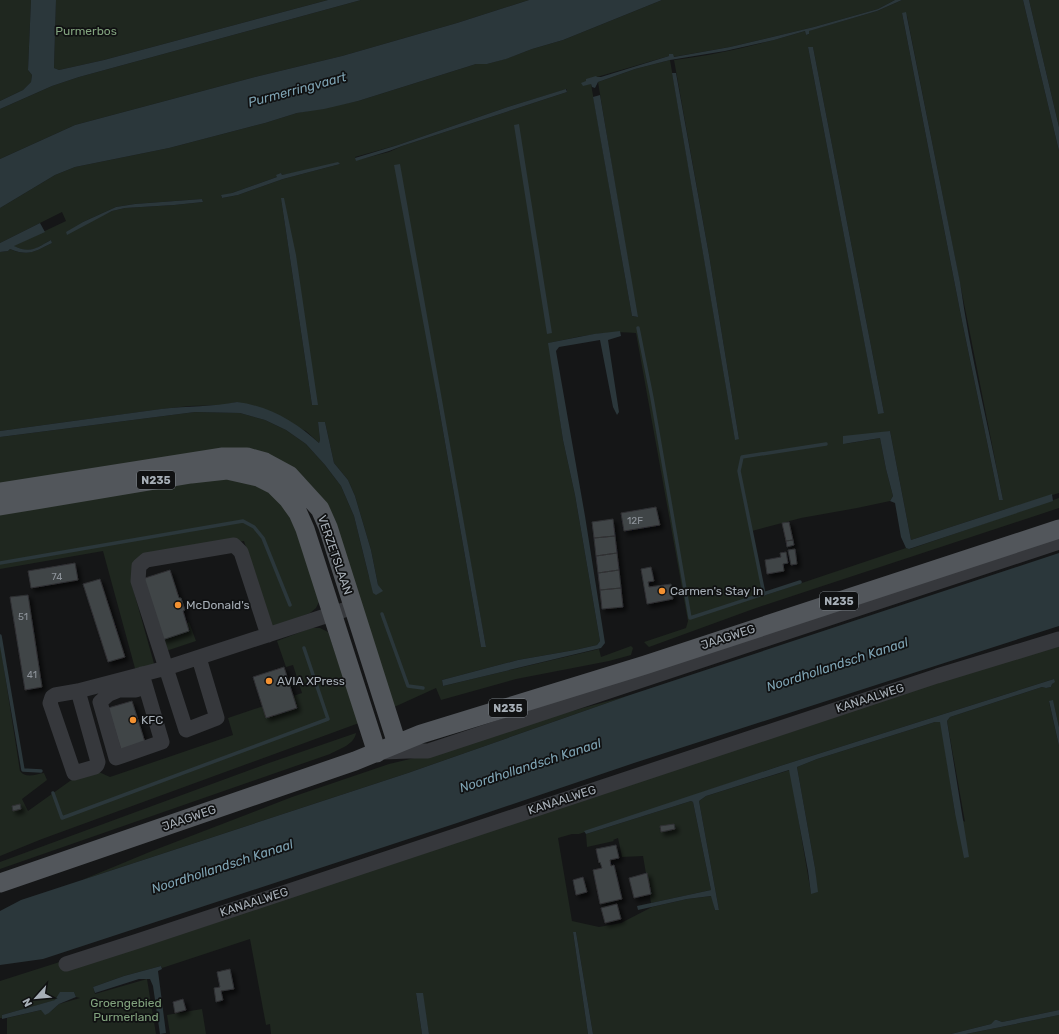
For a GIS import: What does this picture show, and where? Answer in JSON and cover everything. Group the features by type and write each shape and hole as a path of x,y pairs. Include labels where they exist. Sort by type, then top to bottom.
{"main road":[{"name":"VERZETSLAAN","path":"0,492 222,457 247,457 265,462 289,475 320,509 328,527 353,607 403,747"},
{"name":"VERZETSLAAN","path":"0,506 191,474 227,470 258,477 274,485 288,499 298,513 305,529 377,753"},
{"name":"JAAGWEG","path":"0,883 377,753 403,747 421,734 645,665 1059,528"}],"street":[{"name":"JAAGWEG","path":"403,747 428,751 1059,542"},
{"path":"199,658 217,718 186,730 138,581 139,566 146,560 234,545 241,552 268,636"},
{"path":"144,681 162,742 116,758 100,702 109,694 119,690 136,690 144,681 166,668 268,636 353,607"},
{"name":"KANAALWEG","path":"66,964 937,676 1059,639"},
{"path":"78,691 98,762 95,767 74,773 50,703 52,697 55,695 78,691 144,681"}],"green space":[{"path":"0,0 31,0 28,70 32,75 31,82 23,90 0,101"},
{"name":"Purmerbos","path":"56,0 328,0 104,60 59,70 54,68"},
{"path":"361,0 529,0 457,23 342,56 255,77 75,125 0,159 0,109 52,86 79,77"},
{"path":"662,0 895,0 878,9 814,27 730,47 673,57 669,54 669,56 597,77 591,84 632,316 637,317 598,82 635,69 670,60 735,439 739,439 709,255 674,60 740,48 805,31 806,35 809,34 808,31 877,11 902,0 1023,0 1059,151 1059,493 911,540 890,431 844,444 880,438 893,496 890,501 801,518 752,531 763,596 906,548 910,549 1059,498 1059,508 756,608 649,647 644,642 686,628 688,621 636,333 603,333 549,343 563,440 575,495 600,641 597,645 518,660 442,680 443,686 599,649 601,657 631,646 633,648 631,655 609,661 516,679 441,700 436,688 392,708 360,612 293,472 0,485 0,437 195,412 240,413 265,420 286,430 306,444 325,465 341,486 354,516 369,577 378,585 371,550 355,496 348,480 334,463 325,422 318,422 319,443 306,431 237,402 223,405 162,409 0,431 0,252 8,251 10,249 27,253 52,243 51,240 41,246 29,250 24,250 13,246 66,221 62,212 0,243 0,208 55,175 75,167 169,148 265,123 297,113 358,101 476,64 487,64 563,40","holes":["902,13 907,16 1003,500 999,500 962,321","808,47 813,47 884,413 878,413","567,89 567,92 402,146 389,152 357,160 355,157 398,145 511,106","340,164 283,179 238,195 222,198 221,196 277,177 281,173 282,175","281,198 317,405 312,405","202,199 203,202 125,208 112,211 66,233 83,222 116,207 135,204","438,384 486,647 481,647 436,391"]},
{"path":"1029,0 1059,0 1059,127"},
{"path":"226,475 261,484 288,506 320,600 316,608 310,613 271,628 244,541 135,562 132,585 155,667 136,672 103,551 0,569 0,510"},
{"path":"189,622 196,641 166,651 160,632"},
{"path":"311,628 320,628 328,632 359,723 42,839 0,856 0,643 20,771 25,775 44,773 47,780 22,799 28,811 90,768 110,777 233,735 228,718 302,693 293,665 286,667 277,641"},
{"name":"Groengebied Purmerland","path":"1059,644 1059,727 1053,701 1049,702 1059,746 1059,1010 1002,1022 997,1020 991,1024 951,1034 593,1034 576,932 573,932 588,1034 429,1034 422,993 416,994 422,1034 271,1034 270,1024 266,1025 250,939 162,968 161,966 124,976 93,987 95,994 147,979 156,1034 7,1034 7,1018 41,1010 49,1013 59,1004 80,998 76,997 74,992 56,1000 2,1015 2,1018 0,1018 0,981","holes":["1054,679 1051,687 1042,687 950,717 947,721 965,822 955,813 941,722 935,722 817,759 797,767 815,868 817,892 811,893 790,770 706,796 699,801 719,910 715,910 712,896 687,899 652,907 621,923 599,927 572,921 558,838 572,834 579,834 780,766"]},
{"path":"627,696 408,773 82,880 152,851 292,797 389,764 427,755 499,731"},
{"path":"356,733 355,737 349,744 330,754 0,869 0,862 269,763"},
{"path":"691,801 693,802 711,890 651,903 643,856 622,857 618,838 613,840 614,841 587,847 586,834"},
{"path":"202,1009 206,1034 170,1034 167,1015"},
{"path":"1059,1015 1059,1034 966,1034"}],"water":[{"path":"31,0 56,0 54,68 59,70 104,60 328,0 361,0 79,77 52,86 0,109 0,101 23,90 31,82 32,75 28,70"},
{"name":"Purmerringvaart","path":"529,0 662,0 563,40 532,49 506,59 487,64 476,64 358,101 324,109 297,113 265,123 169,148 75,167 55,175 0,208 0,159 75,125 255,77 342,56 457,23"},
{"path":"895,0 902,0 877,11 809,31 809,34 806,35 805,31 774,40 725,51 670,60 635,69 598,82 595,88 592,87 591,84 583,86 581,83 586,81 586,79 596,76 601,77 669,56 669,54 673,54 674,57 730,47 814,27 878,9"},
{"path":"1023,0 1029,0 1059,127 1059,151"},
{"path":"906,12 960,282 974,364 1003,500 999,500 962,321 902,13"},
{"path":"808,47 813,47 884,413 878,414"},
{"path":"672,73 676,73 709,255 739,439 735,440"},
{"path":"566,89 567,92 356,161 355,158"},
{"path":"600,95 638,317 632,316 593,97"},
{"path":"519,124 552,333 547,334 514,125"},
{"path":"338,162 340,164 283,179 238,195 222,198 221,195 232,193 277,177 276,175 281,173 282,175"},
{"path":"400,164 486,647 481,647 394,165"},
{"path":"281,198 284,198 296,255 318,405 312,405"},
{"path":"202,199 203,202 125,208 112,211 67,235 66,232 83,222 116,207 135,204"},
{"path":"40,223 45,232 14,246 29,250 37,248 51,240 52,243 37,251 28,253 10,249 8,251 0,252 0,243"},
{"path":"620,331 621,336 608,340 619,412 617,415 613,407 600,340 559,347 556,351 585,516 605,643 601,648 443,686 442,680 518,660 597,645 600,641 575,495 563,440 548,343 594,334"},
{"path":"237,402 260,407 281,416 301,428 319,443 318,422 325,422 334,463 348,480 355,496 371,550 378,585 383,591 376,595 373,593 354,516 341,486 306,444 286,430 265,420 240,413 195,412 0,437 0,431 161,409 219,405"},
{"path":"890,431 911,540 1052,494 1053,501 909,549 906,548 901,537 895,503 890,501 893,496 880,438 843,444 843,436"},
{"name":"Noordhollandsch Kanaal","path":"1059,553 1059,626 634,763 457,823 43,959 0,965 0,911 21,900 408,773 627,696"},
{"path":"1054,679 1055,682 1051,687 1042,687 950,717 947,721 969,857 964,858 940,722 935,722 817,759 797,767 818,892 811,894 789,770 706,796 699,801 719,910 715,910 711,896 687,899 638,910 637,906 711,890 693,802 691,801 586,834 584,831 780,766"},
{"path":"1053,700 1059,727 1059,746 1049,701"},
{"path":"573,932 576,932 593,1034 588,1034"},
{"path":"161,966 162,969 158,971 166,1033 160,1034 153,986 150,979 139,979 95,993 93,987 124,976"},
{"path":"60,992 74,992 76,997 59,1004 45,1015 41,1010 2,1019 2,1015 55,1000"},
{"path":"416,993 423,993 429,1034 422,1034"},
{"path":"1059,1010 1059,1015 966,1034 951,1034 991,1024 995,1020 1002,1022"}],"building":[{"path":"656,507 660,525 624,531 621,513"},
{"path":"613,519 615,536 594,538 592,522"},
{"path":"789,522 793,540 786,541 782,523"},
{"path":"615,536 617,553 596,556 594,538"},
{"path":"793,540 794,545 787,547 786,541"},
{"path":"795,549 797,564 791,565 788,550"},
{"path":"786,552 788,563 783,564 784,571 767,574 765,560 781,557 780,553"},
{"path":"617,553 619,570 598,573 596,556"},
{"path":"75,563 78,580 31,588 28,571"},
{"path":"651,567 654,581 648,582 649,587 671,584 673,599 647,604 641,569"},
{"path":"170,570 179,598 181,598 185,610 183,611 189,631 162,640 142,579"},
{"path":"619,570 621,588 600,590 598,573"},
{"path":"100,579 125,657 108,662 83,584"},
{"path":"621,588 623,607 602,609 600,590"},
{"path":"28,595 42,687 25,690 10,597"},
{"path":"284,667 297,708 266,718 253,677"},
{"path":"132,701 145,742 121,750 108,708"},
{"path":"20,804 21,809 13,811 12,806"},
{"path":"674,824 675,829 661,832 660,826"},
{"path":"616,845 619,858 610,860 611,866 614,865 622,899 600,904 593,870 602,868 600,862 599,863 596,849"},
{"path":"647,873 651,894 634,898 629,878"},
{"path":"583,877 587,892 576,895 573,880"},
{"path":"617,904 621,919 605,923 601,908"},
{"path":"230,969 234,989 221,991 223,1000 216,1002 214,988 220,987 217,972"},
{"path":"183,999 186,1010 175,1013 173,1002"}],"waterway":[{"path":"638,328 652,398 690,618 800,582"},
{"path":"764,594 739,471 742,457 826,444"},
{"path":"0,563 243,521 254,527 263,538 290,605"},
{"path":"382,614 408,686 423,688"},
{"path":"0,636 23,770 41,771"},
{"path":"53,793 62,818 328,719 304,648"}],"place":[{"name":"Carmen's Stay In","path":"662,591"},
{"name":"McDonald's","path":"178,605"},
{"name":"AVIA XPress","path":"269,681"},
{"name":"KFC","path":"133,720"}]}
